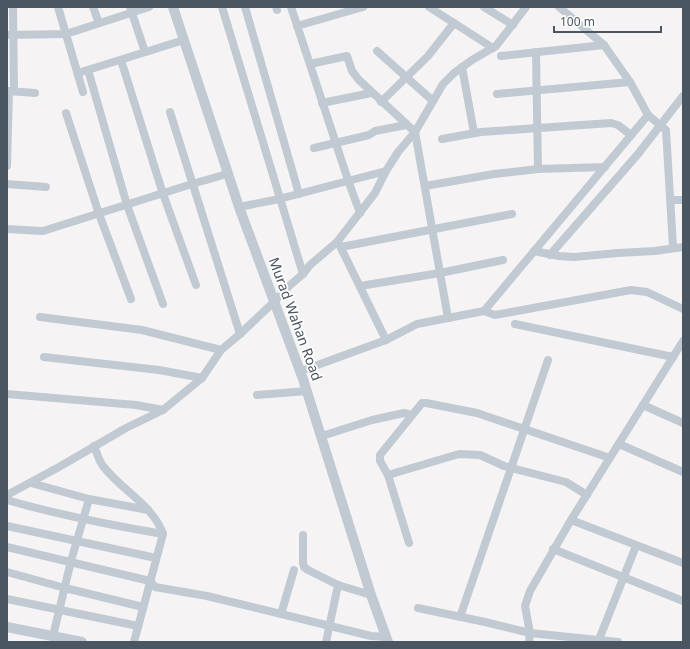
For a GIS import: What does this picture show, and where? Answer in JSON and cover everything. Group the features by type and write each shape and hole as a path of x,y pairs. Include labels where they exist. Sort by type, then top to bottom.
{"street":[{"path":"7,166 10,91 10,35 13,7"},
{"path":"58,7 83,92"},
{"path":"93,7 99,23"},
{"path":"10,35 66,34 131,10 149,7"},
{"name":"Murad Wahan Road","path":"173,7 227,174 301,371 371,595 387,640"},
{"path":"222,7 303,274"},
{"path":"245,7 299,194"},
{"path":"291,7 335,143 360,212"},
{"path":"297,26 363,7"},
{"path":"429,7 493,48"},
{"path":"484,7 513,25"},
{"path":"7,495 31,483 126,428 163,410 202,378 221,350 275,301 303,274 310,265 339,245 360,212 375,193 398,152 414,132 443,84 462,67 493,48 526,7"},
{"path":"559,7 604,45 630,82 648,115 666,130 673,247"},
{"path":"131,10 145,52"},
{"path":"381,102 428,56 454,23"},
{"path":"78,73 184,40"},
{"path":"501,56 604,45"},
{"path":"377,51 433,101"},
{"path":"536,52 538,170"},
{"path":"310,64 348,56 352,71 359,80 371,93 414,132 448,318"},
{"path":"121,60 164,194 196,285"},
{"path":"462,67 474,133"},
{"path":"88,70 127,205 163,304"},
{"path":"497,94 630,82"},
{"path":"10,91 35,93"},
{"path":"322,103 371,93"},
{"path":"550,255 638,154 683,96"},
{"path":"170,112 240,334"},
{"path":"66,113 131,300"},
{"path":"484,311 648,115"},
{"path":"442,139 474,133 611,123 618,125 631,135"},
{"path":"314,148 369,134 375,131 406,125"},
{"path":"425,186 494,174 538,170 605,167"},
{"path":"239,207 279,199 348,180 386,172"},
{"path":"7,229 43,231 227,174"},
{"path":"7,184 46,188"},
{"path":"671,200 683,200"},
{"path":"339,245 512,214"},
{"path":"339,245 386,340"},
{"path":"534,251 550,255 574,257 655,251 673,247 683,247"},
{"path":"360,286 440,273 503,260"},
{"path":"301,371 386,340 417,324 484,311 495,314 631,290 647,292 683,309"},
{"path":"40,317 142,330 221,350"},
{"path":"515,324 673,357"},
{"path":"529,638 526,606 530,590 571,520 683,341"},
{"path":"44,357 159,370 202,378"},
{"path":"460,617 548,360"},
{"path":"257,395 307,391"},
{"path":"7,394 136,405 163,410"},
{"path":"409,542 388,475 380,461 380,455 422,403 476,413 610,458"},
{"path":"643,405 683,423"},
{"path":"322,436 372,420 404,413 412,415"},
{"path":"619,444 683,472"},
{"path":"94,446 102,466 148,510 161,527 163,534 134,642"},
{"path":"388,475 459,454 480,455 492,461 511,467 566,482 587,495"},
{"path":"31,483 89,499 148,510"},
{"path":"53,636 71,561 89,499"},
{"path":"7,500 83,520 163,534"},
{"path":"571,520 683,563"},
{"path":"7,526 156,558"},
{"path":"303,535 304,567 338,585 371,595"},
{"path":"598,641 636,546"},
{"path":"7,547 150,581 155,587 207,596 387,640"},
{"path":"553,550 683,601"},
{"path":"281,614 294,570"},
{"path":"7,572 143,607"},
{"path":"326,642 338,585"},
{"path":"7,599 138,626"},
{"path":"418,608 460,617 529,638 618,642"},
{"path":"7,627 82,642"}]}
